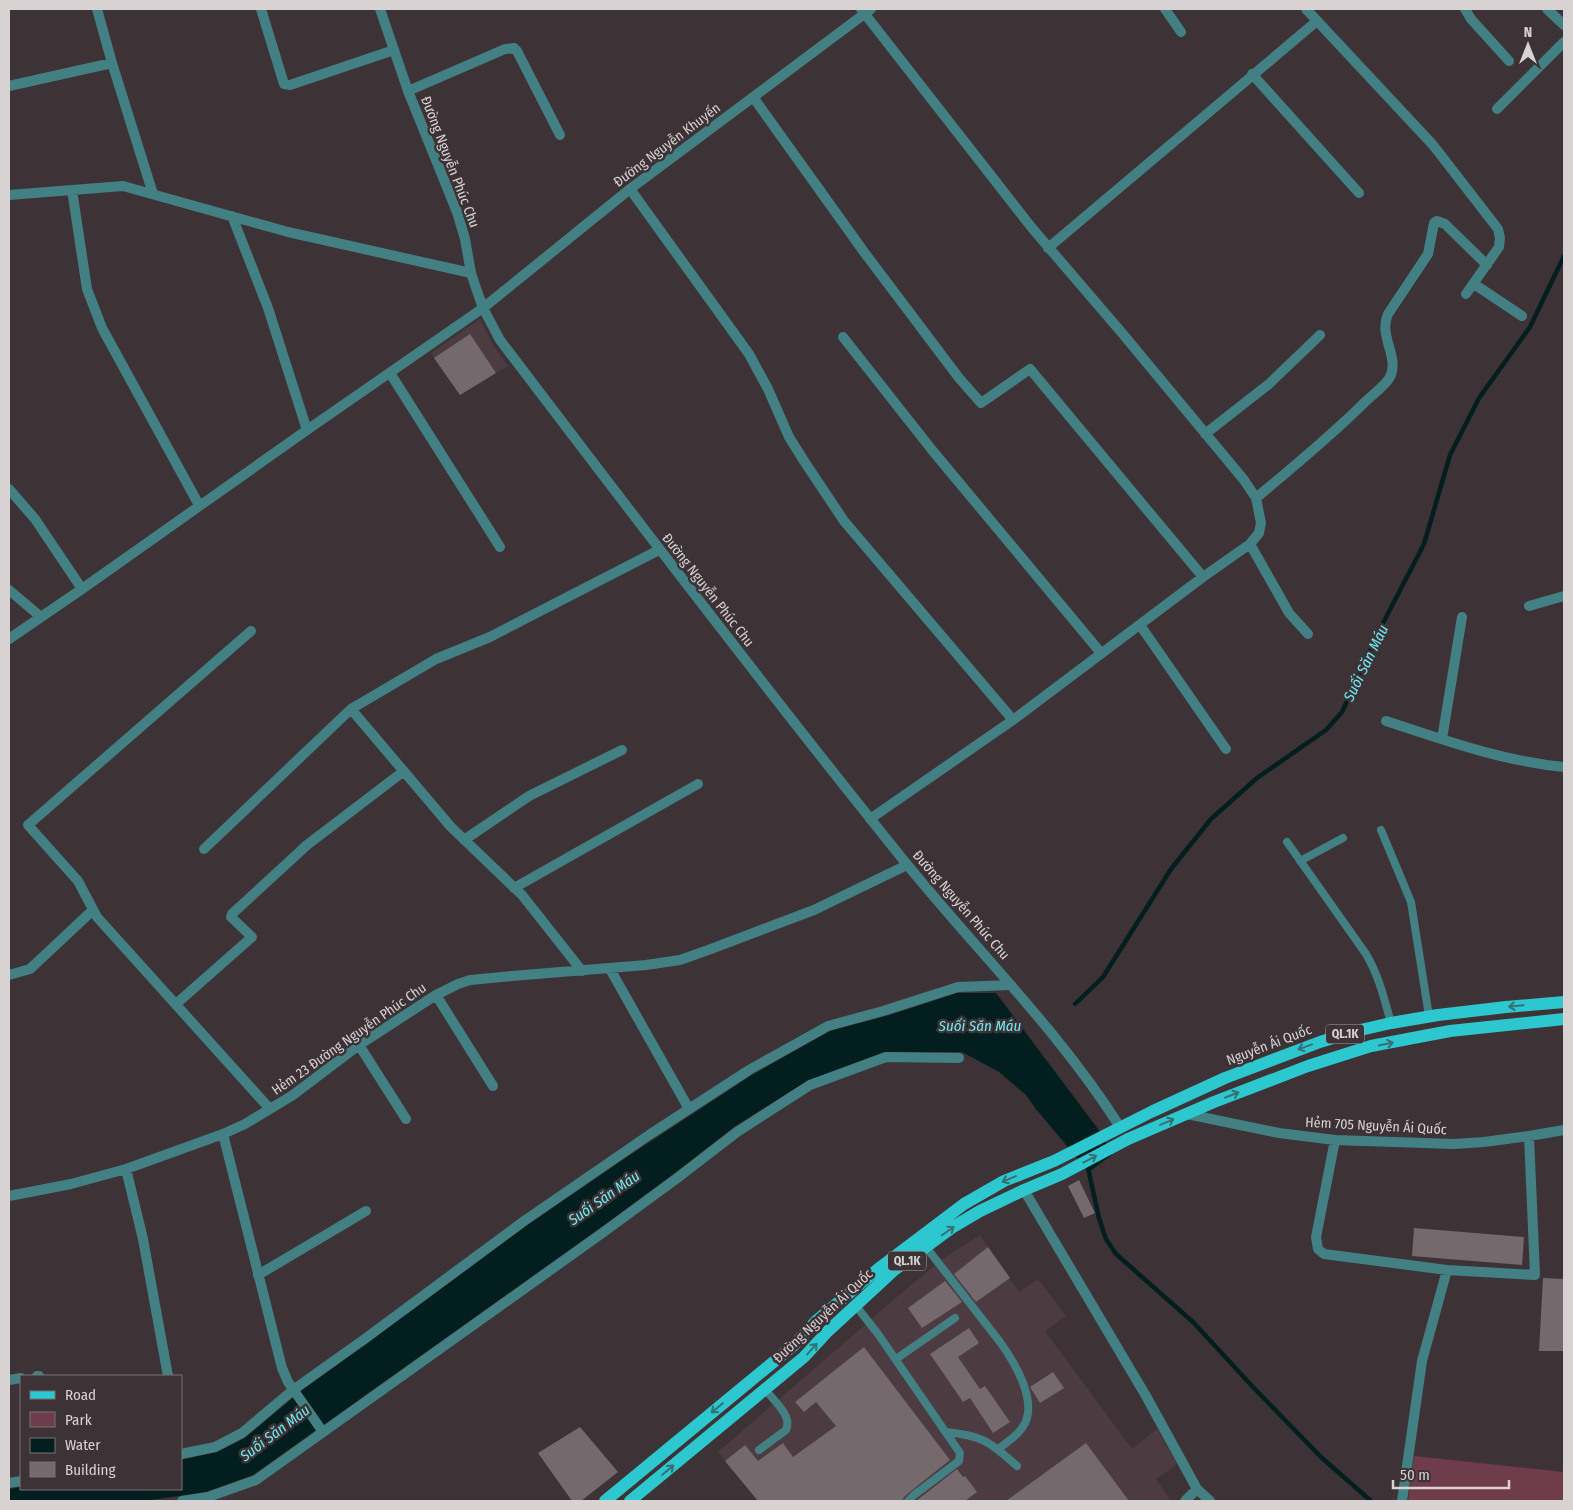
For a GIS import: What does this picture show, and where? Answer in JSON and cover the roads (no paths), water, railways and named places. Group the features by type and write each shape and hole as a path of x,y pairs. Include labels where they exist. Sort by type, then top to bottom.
{"main road":[{"name":"Nguyễn Ái Quốc","path":"1139,1118 1225,1078 1356,1031 1390,1022 1429,1016 1564,1002"},
{"name":"QL.1K","path":"1188,1114 1308,1066 1371,1046 1450,1031 1564,1019"},
{"name":"Đường Nguyễn Ái Quốc","path":"630,1501 804,1357 828,1331 893,1271 926,1247 960,1224 1024,1190 1062,1174 1123,1142 1188,1114"},
{"name":"Đường Nguyễn Ái Quốc","path":"605,1501 794,1345 816,1321 927,1231 964,1204 1004,1181 1054,1161 1139,1118"},
{"path":"1115,1130 1123,1142"},
{"path":"759,1373 775,1381"},
{"path":"759,1373 765,1389"}],"street":[{"path":"97,9 153,194"},
{"path":"261,9 284,84 290,84 394,50"},
{"name":"Đường Nguyễn Phúc Chu","path":"380,9 408,91 457,212 465,239 471,273 483,308 500,340 659,550 870,819 1036,1012 1074,1060 1115,1130"},
{"path":"1165,9 1181,32"},
{"path":"1306,9 1433,145 1498,229 1500,238 1498,248 1466,294"},
{"path":"1466,9 1471,19 1509,61"},
{"path":"1547,9 1564,25"},
{"path":"866,10 1019,212 1122,332 1244,480 1256,498 1261,523 1259,533 1250,544 1202,577 1140,626 1013,720 870,819"},
{"name":"Đường Nguyễn Khuyến","path":"9,639 483,308 630,190 866,10"},
{"path":"1048,248 1317,21"},
{"path":"1497,108 1564,42"},
{"path":"408,91 505,49 514,48 560,135"},
{"path":"9,86 112,63"},
{"path":"1252,74 1359,193"},
{"path":"753,97 864,252 981,404 1030,369 1202,577"},
{"path":"9,195 123,186 288,232 471,273"},
{"path":"72,190 87,289 102,328 199,505"},
{"path":"630,190 749,354 768,389 789,437 844,520 1013,720"},
{"path":"232,216 268,308 307,430"},
{"path":"1256,498 1338,428 1390,378 1392,357 1384,331 1384,322 1428,254 1434,223 1437,221 1444,224 1487,265"},
{"path":"1474,284 1522,316"},
{"path":"1205,434 1269,384 1320,335"},
{"path":"843,337 938,457 1101,653"},
{"path":"390,373 500,547"},
{"path":"9,489 35,519 82,589"},
{"path":"1250,544 1289,612 1308,634"},
{"path":"204,849 351,709 436,659 490,636 659,550"},
{"path":"9,590 41,617"},
{"path":"1529,606 1564,596"},
{"path":"1442,739 1462,617"},
{"path":"1140,626 1226,749"},
{"path":"251,631 28,825 78,881 97,917 270,1109"},
{"path":"351,709 452,827 514,888 582,971"},
{"path":"1386,721 1486,753 1543,765 1564,767"},
{"path":"464,840 529,796 622,750"},
{"path":"176,1004 252,937 231,917 232,914 307,845 404,771"},
{"path":"514,888 698,784"},
{"name":"Hẻm 23 Đường Nguyễn Phúc Chu","path":"9,1196 71,1184 126,1169 223,1134 245,1124 293,1096 359,1045 436,995 458,984 470,980 610,969 661,964 680,960 814,910 908,865"},
{"path":"9,975 30,969 93,910"},
{"path":"610,969 689,1109"},
{"path":"182,1454 215,1447 242,1434 293,1390 524,1221 749,1070 828,1026 958,988 1011,985"},
{"path":"436,995 493,1086"},
{"path":"359,1045 406,1119"},
{"path":"182,1501 208,1497 256,1480 593,1240 737,1132 810,1085 886,1057 960,1058"},
{"name":"Hẻm 705 Nguyễn Ái Quốc","path":"1188,1114 1279,1133 1335,1140 1454,1144 1529,1136 1564,1130"},
{"path":"223,1134 282,1368 293,1390 323,1432"},
{"path":"1335,1140 1316,1236 1318,1249 1324,1254 1447,1270 1535,1275 1529,1136"},
{"path":"126,1169 143,1239 168,1375"},
{"path":"1024,1190 1146,1396 1197,1489 1210,1501"},
{"path":"258,1275 366,1211"},
{"path":"1402,1501 1422,1361 1447,1270"},
{"path":"1185,1501 1197,1489"}],"lane":[{"path":"1381,830 1411,902 1429,1016"},
{"path":"1300,861 1343,838"},
{"path":"1287,842 1375,969 1390,1022"},
{"path":"926,1247 1000,1342 1022,1382 1029,1412 1027,1420 1023,1428 998,1449"},
{"path":"856,1306 896,1359 960,1453 959,1461 908,1501"},
{"path":"896,1359 955,1318"},
{"path":"760,1450 786,1430 788,1424 787,1418 765,1389"},
{"path":"946,1432 968,1434 985,1440 1017,1466"}],"water":[{"name":"Suối Săn Máu","path":"957,993 996,993 1098,1129 1112,1155 1089,1172 1026,1095 999,1072 962,1052 885,1052 807,1081 734,1127 614,1218 253,1475 206,1492 144,1501 9,1501 9,1489 20,1487 20,1490 182,1490 182,1460 217,1452 245,1438 301,1391 529,1224 627,1157 752,1075 830,1031 893,1014"}],"waterway":[{"name":"Suối Săn Máu","path":"1075,1004 1103,977 1171,869 1211,819 1257,778 1326,730 1342,712 1382,625 1424,544 1450,455 1479,398 1530,327 1564,256"},
{"path":"1088,1168 1099,1218 1106,1239 1116,1254 1193,1322 1322,1458 1371,1501"}]}
